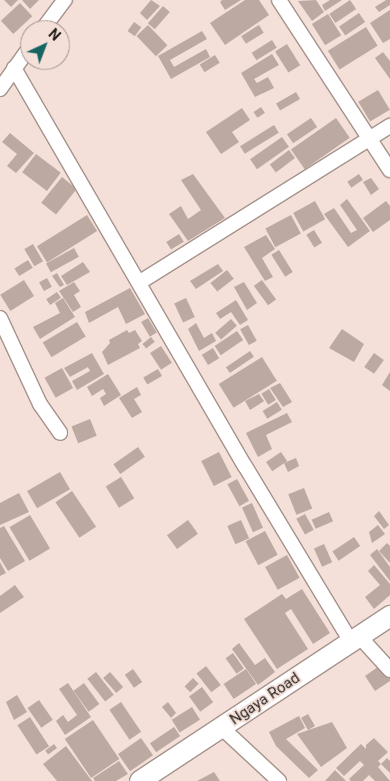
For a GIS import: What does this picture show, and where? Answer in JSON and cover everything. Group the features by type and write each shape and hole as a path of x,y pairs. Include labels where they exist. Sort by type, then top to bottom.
{"street":[{"path":"50,20 65,0"},
{"path":"279,0 390,170"},
{"path":"0,89 20,60"},
{"path":"14,68 140,282 245,466 355,639 390,670"},
{"path":"140,282 390,126"},
{"path":"0,318 40,404 60,433"},
{"name":"Ngaya Road","path":"140,781 390,616"},
{"path":"222,728 279,781"}],"building":[{"path":"4,0 18,0 11,7"},
{"path":"22,0 39,0 30,9"},
{"path":"151,0 160,6 147,20 140,13"},
{"path":"222,0 241,0 225,10 220,2"},
{"path":"245,0 259,0 269,15 225,45 210,23"},
{"path":"316,0 324,12 312,21 298,1"},
{"path":"330,0 342,0 325,11 322,5"},
{"path":"350,0 356,9 335,23 329,14"},
{"path":"386,0 390,0 390,5 379,12 375,7"},
{"path":"20,3 32,16 28,20 20,20 20,28 13,34 1,21"},
{"path":"163,6 170,12 155,29 148,23"},
{"path":"390,10 390,39 383,43 370,23"},
{"path":"359,13 365,22 345,36 339,26"},
{"path":"328,14 341,35 325,45 312,24"},
{"path":"134,22 141,27 135,36 128,31"},
{"path":"148,25 167,45 156,56 136,36"},
{"path":"259,25 264,33 246,44 241,36"},
{"path":"366,27 378,46 339,70 328,51"},
{"path":"202,31 207,39 170,60 174,67 206,49 210,57 171,79 158,56"},
{"path":"272,40 277,48 256,60 252,53"},
{"path":"287,44 300,65 288,73 275,51"},
{"path":"383,52 390,61 390,79 375,58"},
{"path":"272,54 279,65 254,79 257,83 268,77 274,88 255,97 241,73"},
{"path":"215,55 220,63 205,72 200,65"},
{"path":"378,90 390,110 370,122 358,102"},
{"path":"296,92 300,99 280,110 276,104"},
{"path":"261,107 265,113 257,118 254,112"},
{"path":"242,108 250,120 232,132 239,142 221,154 206,132"},
{"path":"311,118 317,127 293,143 287,134"},
{"path":"336,118 350,138 305,169 291,150"},
{"path":"274,125 279,133 245,154 240,146"},
{"path":"10,133 34,153 16,173 7,166 17,154 2,142"},
{"path":"282,137 289,147 257,169 250,159"},
{"path":"289,150 295,158 276,172 270,164"},
{"path":"36,154 61,173 47,191 22,172"},
{"path":"193,174 225,218 188,241 169,214 181,206 188,219 201,210 181,180"},
{"path":"359,174 363,180 351,188 347,182"},
{"path":"62,177 77,189 56,215 41,203"},
{"path":"371,178 379,189 371,195 363,182"},
{"path":"347,199 370,231 348,247 324,214 334,208 351,233 357,230 340,205"},
{"path":"315,201 325,219 303,231 293,213"},
{"path":"386,201 390,206 390,220 373,232 363,218"},
{"path":"87,215 97,231 47,262 37,246"},
{"path":"291,215 301,234 275,247 265,229"},
{"path":"314,230 322,243 314,247 306,235"},
{"path":"179,234 184,242 171,250 166,242"},
{"path":"266,235 275,249 262,258 273,277 265,281 244,247"},
{"path":"33,244 43,261 34,266 24,249"},
{"path":"74,248 79,257 51,272 46,264"},
{"path":"279,250 293,272 285,277 271,255"},
{"path":"28,260 33,268 19,276 14,268"},
{"path":"83,262 90,272 67,285 61,276"},
{"path":"218,264 223,271 196,289 190,281"},
{"path":"227,270 234,279 217,292 210,283"},
{"path":"57,273 64,285 60,287 52,276"},
{"path":"47,278 52,287 44,291 39,282"},
{"path":"24,280 34,296 10,311 0,295"},
{"path":"262,280 276,299 268,305 254,286"},
{"path":"74,282 80,291 74,295 81,307 73,312 59,291"},
{"path":"244,282 257,303 247,310 234,287"},
{"path":"130,288 145,314 126,324 118,307 89,323 85,312"},
{"path":"57,292 61,298 50,305 46,299"},
{"path":"63,298 75,317 40,339 33,327 60,313 55,303"},
{"path":"186,298 195,317 183,323 174,303"},
{"path":"236,300 248,320 240,325 231,312 220,319 216,313"},
{"path":"148,318 157,333 150,337 141,322"},
{"path":"231,319 237,326 221,340 215,333"},
{"path":"77,322 86,337 51,357 43,343"},
{"path":"196,323 204,338 212,333 216,341 199,351 188,329"},
{"path":"248,325 257,341 249,345 240,329"},
{"path":"342,329 364,344 354,362 329,348"},
{"path":"127,330 129,333 135,330 142,341 138,344 140,348 108,365 102,352 110,343 109,340"},
{"path":"237,331 243,340 221,355 215,346"},
{"path":"151,337 155,342 146,349 142,344"},
{"path":"161,346 172,363 161,370 150,353"},
{"path":"213,348 219,358 208,365 202,355"},
{"path":"250,351 254,357 230,373 226,367"},
{"path":"92,353 104,374 77,390 72,381 90,371 88,367 70,377 64,368"},
{"path":"374,353 384,360 374,374 364,367"},
{"path":"262,357 277,381 234,408 219,384"},
{"path":"62,368 73,388 56,398 45,378"},
{"path":"158,369 162,376 147,384 143,378"},
{"path":"390,372 390,391 382,385"},
{"path":"108,374 121,395 104,406 100,398 106,394 103,389 92,396 87,387"},
{"path":"280,383 292,402 283,407 270,388"},
{"path":"137,387 141,395 134,399 142,412 132,418 119,398"},
{"path":"269,389 276,400 268,405 261,394"},
{"path":"259,394 264,401 250,410 245,401"},
{"path":"277,402 282,410 267,419 263,411"},
{"path":"287,413 292,422 266,435 272,449 258,457 246,433"},
{"path":"90,419 97,436 78,443 71,426"},
{"path":"138,447 145,457 120,474 113,464"},
{"path":"219,452 232,477 214,486 201,461"},
{"path":"281,452 287,461 272,471 266,462"},
{"path":"296,458 299,466 288,472 284,463"},
{"path":"60,472 70,489 37,508 27,491"},
{"path":"121,477 134,498 119,508 106,487"},
{"path":"237,479 249,501 239,506 227,484"},
{"path":"304,488 312,508 296,515 288,494"},
{"path":"72,491 96,527 79,538 55,502"},
{"path":"19,493 29,512 0,525 0,503"},
{"path":"252,503 263,528 253,532 242,507"},
{"path":"379,511 389,525 384,529 374,516"},
{"path":"329,512 333,521 316,529 312,520"},
{"path":"305,514 314,530 305,535 296,519"},
{"path":"30,515 50,548 30,561 9,527"},
{"path":"188,520 198,534 177,549 167,535"},
{"path":"241,520 249,538 235,544 227,526"},
{"path":"378,525 385,534 372,543 369,532"},
{"path":"4,526 25,561 8,571 0,558 0,528"},
{"path":"265,531 278,555 258,565 246,541"},
{"path":"354,537 360,546 339,561 332,552"},
{"path":"387,543 390,546 390,563 379,551"},
{"path":"324,544 332,562 322,567 314,548"},
{"path":"377,549 390,567 390,581 370,555"},
{"path":"287,555 300,578 278,590 265,567"},
{"path":"0,562 6,573 0,576"},
{"path":"374,565 390,584 390,595 374,609 365,597 380,585 368,571"},
{"path":"15,585 24,597 0,613 0,596"},
{"path":"302,589 330,633 313,644 291,609 285,613 308,649 277,669 244,619 282,594 286,599"},
{"path":"239,643 255,665 265,658 275,672 258,685 232,649"},
{"path":"233,653 244,669 237,674 226,658"},
{"path":"385,662 390,669 390,681 375,691 365,676"},
{"path":"206,666 221,685 211,692 197,673"},
{"path":"133,669 142,682 134,688 125,675"},
{"path":"246,669 256,684 234,699 224,684"},
{"path":"96,672 114,695 105,702 87,679"},
{"path":"110,672 123,687 116,693 103,678"},
{"path":"193,678 199,684 190,692 185,686"},
{"path":"68,683 91,717 65,735 56,721 63,715 68,722 77,715 59,689"},
{"path":"84,683 99,704 89,712 73,691"},
{"path":"202,687 213,702 200,712 189,696"},
{"path":"17,695 27,712 14,720 6,702"},
{"path":"39,700 53,720 41,728 28,708"},
{"path":"121,702 141,732 130,740 109,710"},
{"path":"168,702 176,713 171,718 162,707"},
{"path":"192,707 200,720 180,732 172,720"},
{"path":"308,714 315,726 308,730 301,718"},
{"path":"299,716 305,728 286,739 318,770 309,778 276,746 269,732"},
{"path":"30,717 49,746 36,755 17,725"},
{"path":"93,720 119,759 91,778 65,739"},
{"path":"332,722 347,748 321,767 297,734"},
{"path":"174,727 180,736 156,752 150,743"},
{"path":"141,738 153,755 130,771 118,754"},
{"path":"374,738 388,752 378,761 381,764 378,767 390,781 375,781 369,775 363,781 351,781 349,779 364,765 360,761 344,776 336,768 361,744 366,749 366,745"},
{"path":"54,744 57,748 48,755 45,751"},
{"path":"66,746 92,781 57,781 43,764"},
{"path":"387,758 390,761 390,773 381,764"},
{"path":"119,761 128,774 116,781 95,781 93,778"},
{"path":"335,770 346,781 325,781"},
{"path":"214,772 220,781 197,781"}]}
